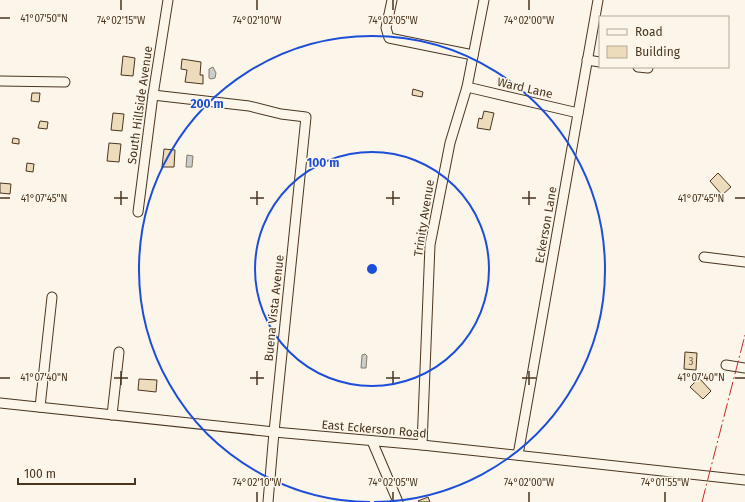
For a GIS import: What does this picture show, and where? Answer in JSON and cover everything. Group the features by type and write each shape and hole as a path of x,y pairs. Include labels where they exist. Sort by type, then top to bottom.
{"street":[{"name":"South Hillside Avenue","path":"138,212 153,95 168,0"},
{"path":"392,0 386,28 390,38 473,55"},
{"name":"Trinity Avenue","path":"422,445 430,245 450,143 467,87 484,0"},
{"name":"Eckerson Lane","path":"518,455 587,60 597,21 598,0"},
{"path":"587,60 599,62"},
{"path":"0,81 65,82"},
{"name":"Ward Lane","path":"467,87 578,113"},
{"name":"Buena Vista Avenue","path":"153,95 249,106 281,114 306,117 268,502"},
{"path":"704,257 745,262"},
{"path":"40,407 52,297"},
{"path":"112,415 119,352"},
{"path":"726,365 745,368"},
{"name":"East Eckerson Road","path":"0,403 372,442 422,445 745,480"},
{"path":"372,442 398,502"}],"shaded area":[{"path":"213,67 216,73 215,78 211,79 209,78 209,69"},
{"path":"187,155 193,156 192,167 186,167"},
{"path":"365,354 367,356 366,368 361,368 362,355"}],"building":[{"path":"123,56 135,58 133,76 121,75"},
{"path":"182,59 201,62 200,75 203,75 203,84 185,82 187,70 181,69"},
{"path":"413,89 423,92 422,97 412,95"},
{"path":"32,93 40,93 39,102 31,101"},
{"path":"484,111 494,113 490,130 477,128 479,118 482,119"},
{"path":"113,113 124,114 122,131 111,130"},
{"path":"40,121 48,122 47,129 38,128"},
{"path":"13,138 19,139 19,144 12,143"},
{"path":"109,143 121,144 119,162 107,161"},
{"path":"164,149 175,150 174,167 162,167"},
{"path":"27,163 34,164 33,172 26,171"},
{"path":"718,173 731,187 722,195 710,181"},
{"path":"0,183 11,184 10,194 0,193"},
{"path":"685,352 697,353 696,370 684,369"},
{"path":"699,378 711,391 703,399 690,387"},
{"path":"139,379 157,380 156,392 138,390"},
{"path":"428,497 430,502 418,501"}],"power":[{"path":"702,502 745,335"}]}
